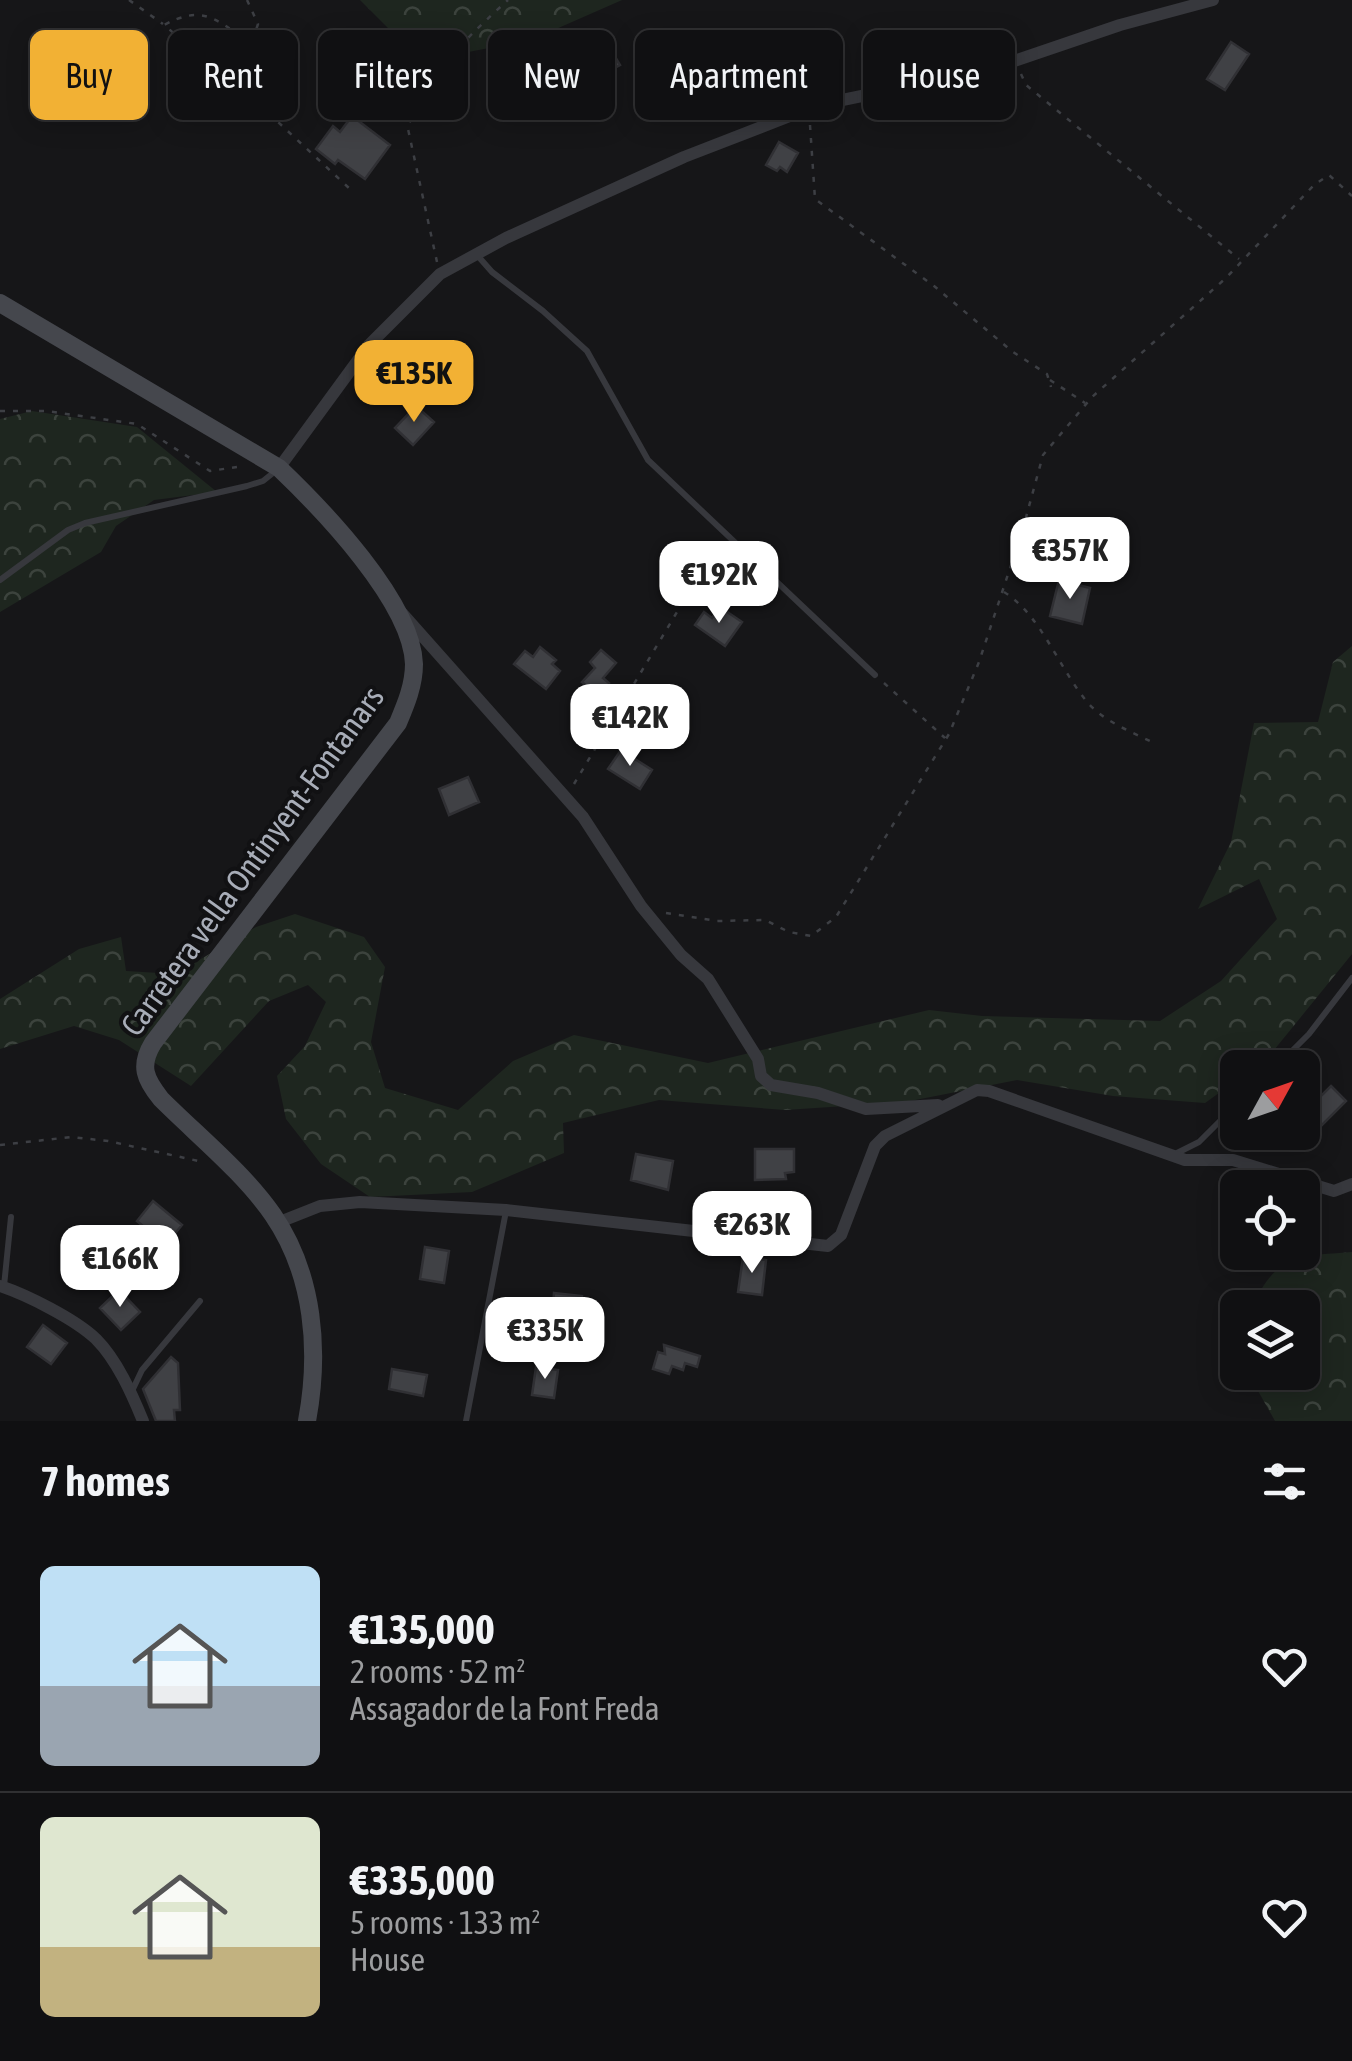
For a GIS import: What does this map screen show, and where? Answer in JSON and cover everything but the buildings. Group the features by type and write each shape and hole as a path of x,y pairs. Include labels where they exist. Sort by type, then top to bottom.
{"street":[{"path":"1015,61 1120,24 1212,0"},
{"path":"271,464 369,345 440,274 684,157 779,120"},
{"name":"Carretera vella Ontinyent-Fontanars","path":"0,302 271,464 312,500 343,536 406,629 414,666 398,723 145,1056 143,1069 149,1083 277,1223 308,1297 315,1360 308,1421"},
{"path":"393,605 426,637 600,841 641,906 681,955 708,979 758,1058 761,1076 770,1085 818,1093 866,1109 945,1104"},
{"path":"277,1223 300,1212 340,1202 506,1210 828,1246 841,1235 875,1146 885,1136 966,1093 989,1090 1169,1156 1185,1160 1234,1160 1334,1190 1352,1184"},
{"path":"2,1287 28,1295 96,1339 132,1392 143,1421"}],"lane":[{"path":"476,254 492,272 587,351 648,460 876,675"},
{"path":"0,580 68,530 263,481 271,464"},
{"path":"1294,1050 1352,978"},
{"path":"1169,1156 1200,1142 1220,1121"},
{"path":"466,1421 506,1210"},
{"path":"2,1287 11,1218"},
{"path":"132,1392 142,1370 200,1302"}],"path":[{"path":"129,0 264,109 350,188"},
{"path":"164,25 183,15 215,17 244,38 255,33 258,24 247,0"},
{"path":"440,274 408,129 413,108 474,31 508,0"},
{"path":"1015,63 1026,85 1240,260"},
{"path":"811,120 815,199 934,286 1012,352 1047,374 1051,388"},
{"path":"641,906 717,921 765,920 789,932 811,936 822,931 836,917 866,871 946,739 979,662 1044,455 1086,404 1226,278 1321,180 1329,175 1352,196"},
{"path":"1048,378 1086,404"},
{"path":"0,411 46,411 137,424 210,471 271,464"},
{"path":"566,798 725,532"},
{"path":"1003,591 1014,598 1038,628 1089,704 1108,720 1154,743"},
{"path":"876,675 946,739"},
{"path":"0,1145 71,1137 229,1167"}],"green space":[{"path":"360,0 622,0 554,30 488,30 488,48 468,52 468,30 390,30"},
{"path":"32,411 137,427 217,492 154,500 116,526 101,552 0,612 0,419"},
{"path":"1352,646 1352,954 1274,1050 1220,1050 1220,1092 1205,1103 1113,1096 1017,1080 905,1102 785,1110 659,1100 563,1123 564,1153 472,1192 370,1197 321,1164 286,1119 277,1076 305,1046 326,1002 308,985 269,1001 191,1086 119,1040 74,1026 0,1049 0,999 79,949 121,937 126,971 175,974 256,927 295,914 364,937 385,967 371,1042 385,1088 458,1110 513,1061 574,1035 708,1063 929,1010 982,1016 1160,1021 1221,981 1277,919 1259,879 1198,909 1231,842 1254,723 1318,722 1333,662"},
{"path":"1352,1252 1352,1421 1275,1421 1258,1390 1320,1390 1320,1290 1261,1290 1277,1270 1320,1270 1320,1255"}]}
